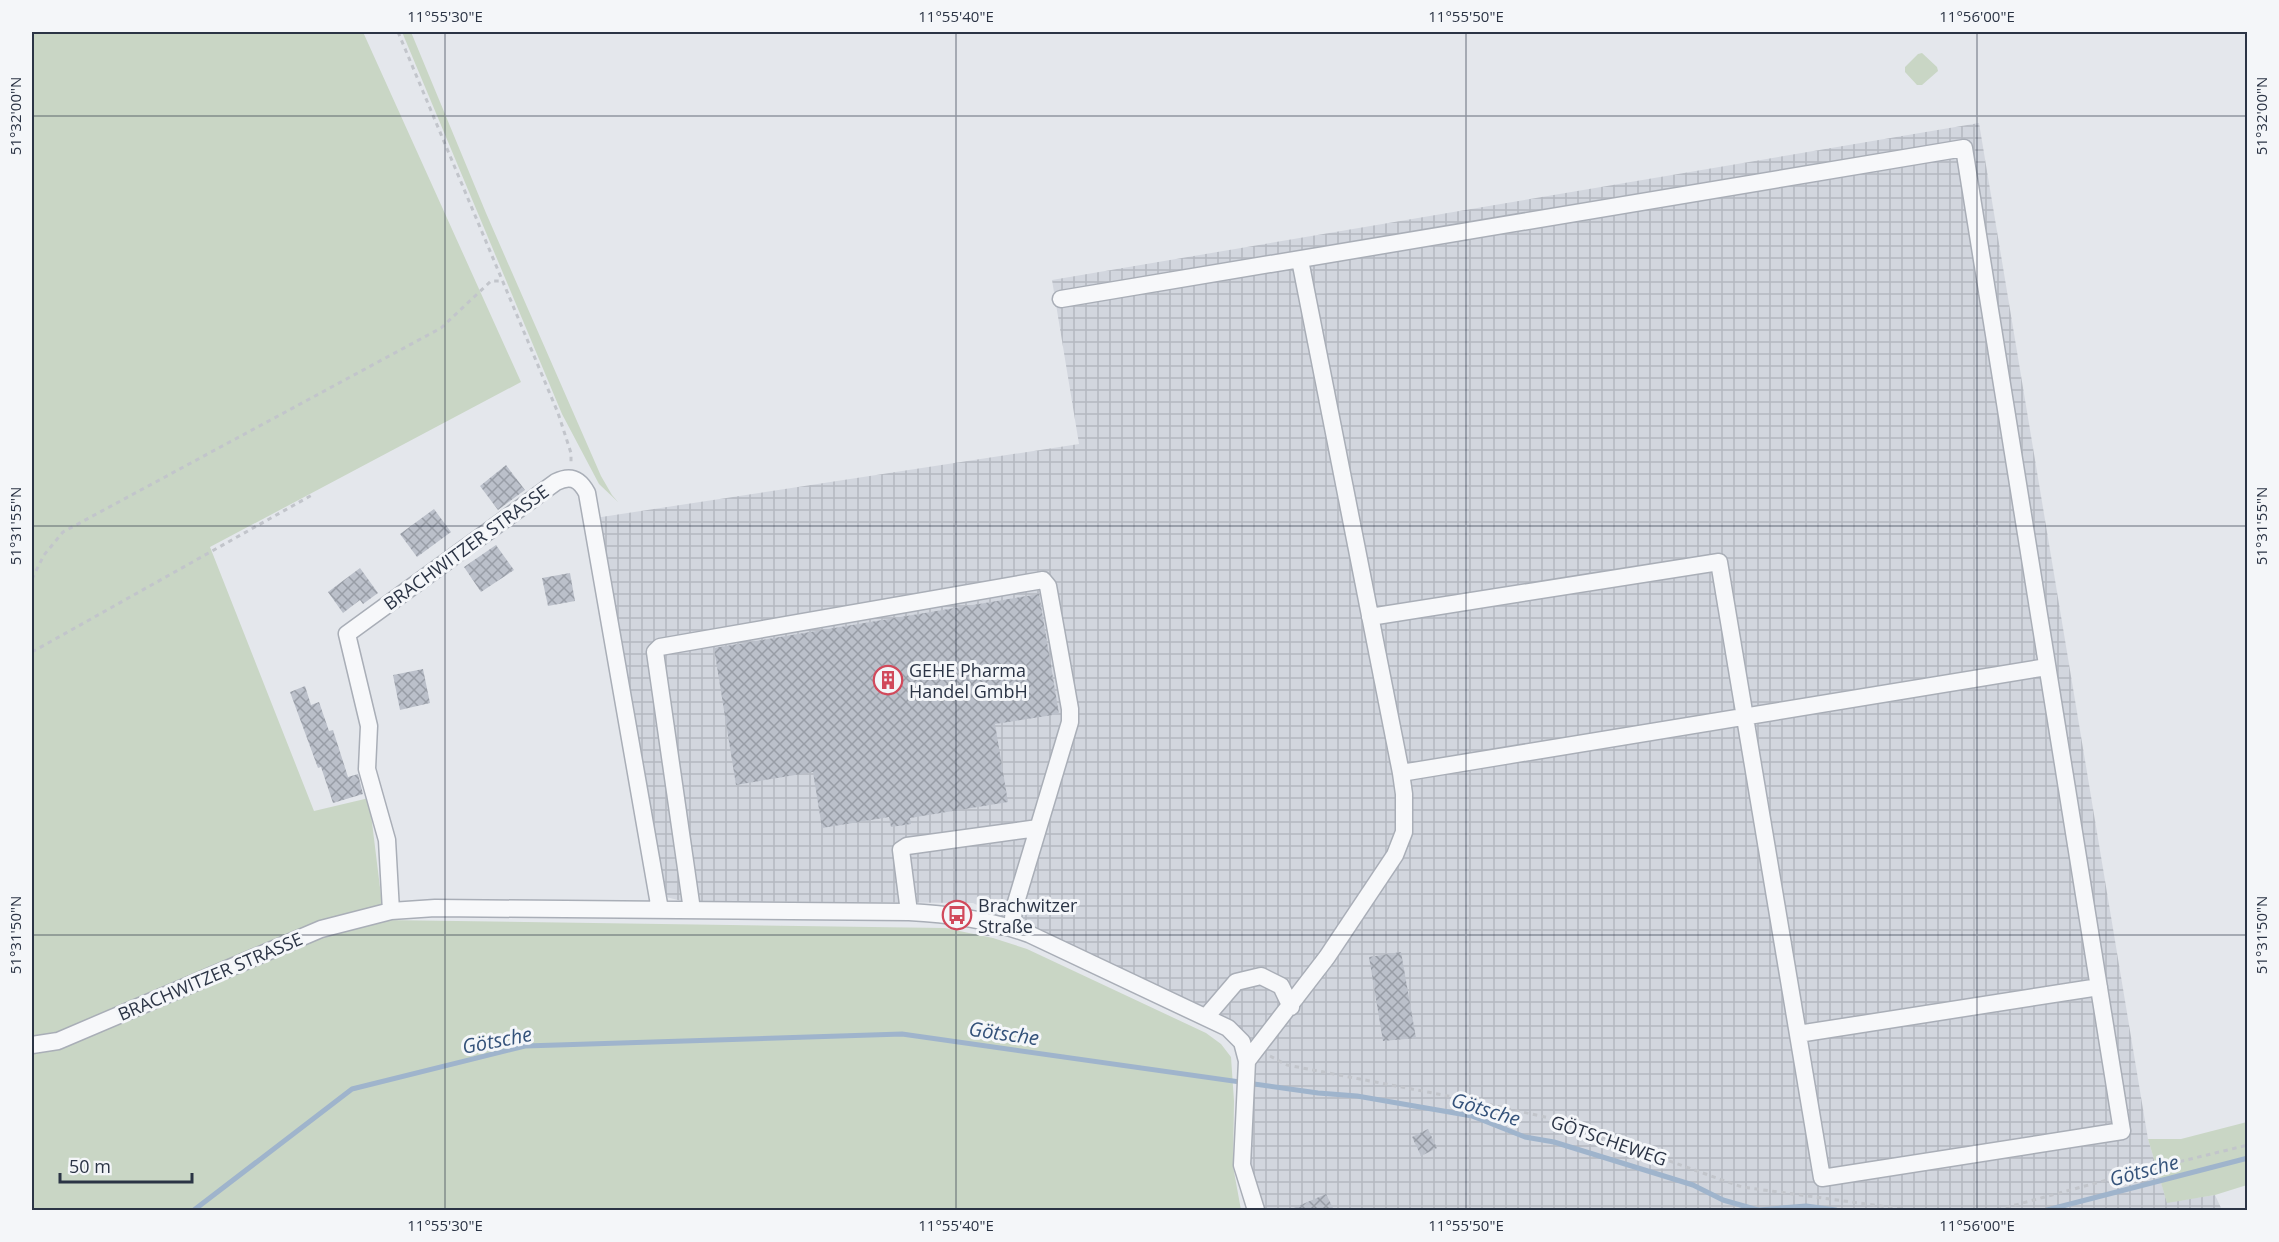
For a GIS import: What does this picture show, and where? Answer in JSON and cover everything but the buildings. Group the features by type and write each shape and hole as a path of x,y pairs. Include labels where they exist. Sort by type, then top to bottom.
{"street":[{"path":"1061,299 1964,148 2122,1131 1821,1178 1719,562 1370,617"},
{"path":"1256,1210 1242,1165 1244,1104 1252,1054 1291,1007 1327,957 1395,855 1404,832 1404,794 1401,773 1300,260"},
{"path":"572,477 583,486 587,493 660,910"},
{"name":"BRACHWITZER STRASSE","path":"391,911 387,840 367,769 369,726 347,634 556,482 572,477"},
{"path":"692,910 655,652 660,647 1043,580 1048,586 1070,709 1070,722 1014,909 1012,928"},
{"path":"1401,773 2047,667"},
{"path":"909,912 901,850 907,846 1038,828"},
{"name":"BRACHWITZER STRASSE","path":"32,1045 58,1041 321,929 391,911 435,908 909,912 957,915 1029,934 1206,1017 1228,1028 1252,1054"},
{"path":"1206,1017 1236,982 1261,976 1281,986 1291,1007"},
{"path":"1798,1034 2099,987"}],"path":[{"path":"398,32 558,413 571,453 572,477"},
{"path":"32,579 44,555 63,532 441,328 491,281 502,281"},
{"path":"32,652 312,495"},
{"name":"GÖTSCHEWEG","path":"1252,1054 1287,1065 1462,1098 1549,1118 1742,1187 1910,1210"},
{"path":"1997,1210 2247,1145"}],"shaded area":[{"path":"1979,123 2148,1139 2167,1202 2215,1195 2222,1210 1256,1210 1242,1165 1247,1060 1228,1028 973,903 682,901 662,896 595,518 1079,444 1052,280"}],"green space":[{"path":"32,32 363,32 521,382 210,547 314,811 369,798 384,920 945,928 993,938 1027,949 1206,1033 1221,1044 1231,1057 1234,1101 1233,1166 1241,1210 32,1210"},
{"path":"402,32 411,32 486,213 601,476 618,502 599,484 562,414"},
{"path":"1922,53 1937,67 1938,71 1922,85 1917,85 1905,72 1905,67"},
{"path":"2247,1122 2247,1185 2215,1195 2167,1203 2148,1139 2181,1139"}],"waterway":[{"name":"Götsche","path":"194,1210 352,1089 525,1046 902,1034 1318,1093 1357,1096 1472,1116 1525,1137 1554,1142 1693,1185 1723,1200 1758,1210 1806,1206 1836,1210"},
{"name":"Götsche","path":"2047,1210 2248,1158"}],"place":[{"name":"GEHE Pharma Handel GmbH","path":"888,680"},
{"name":"Brachwitzer Straße","path":"957,915"}]}
